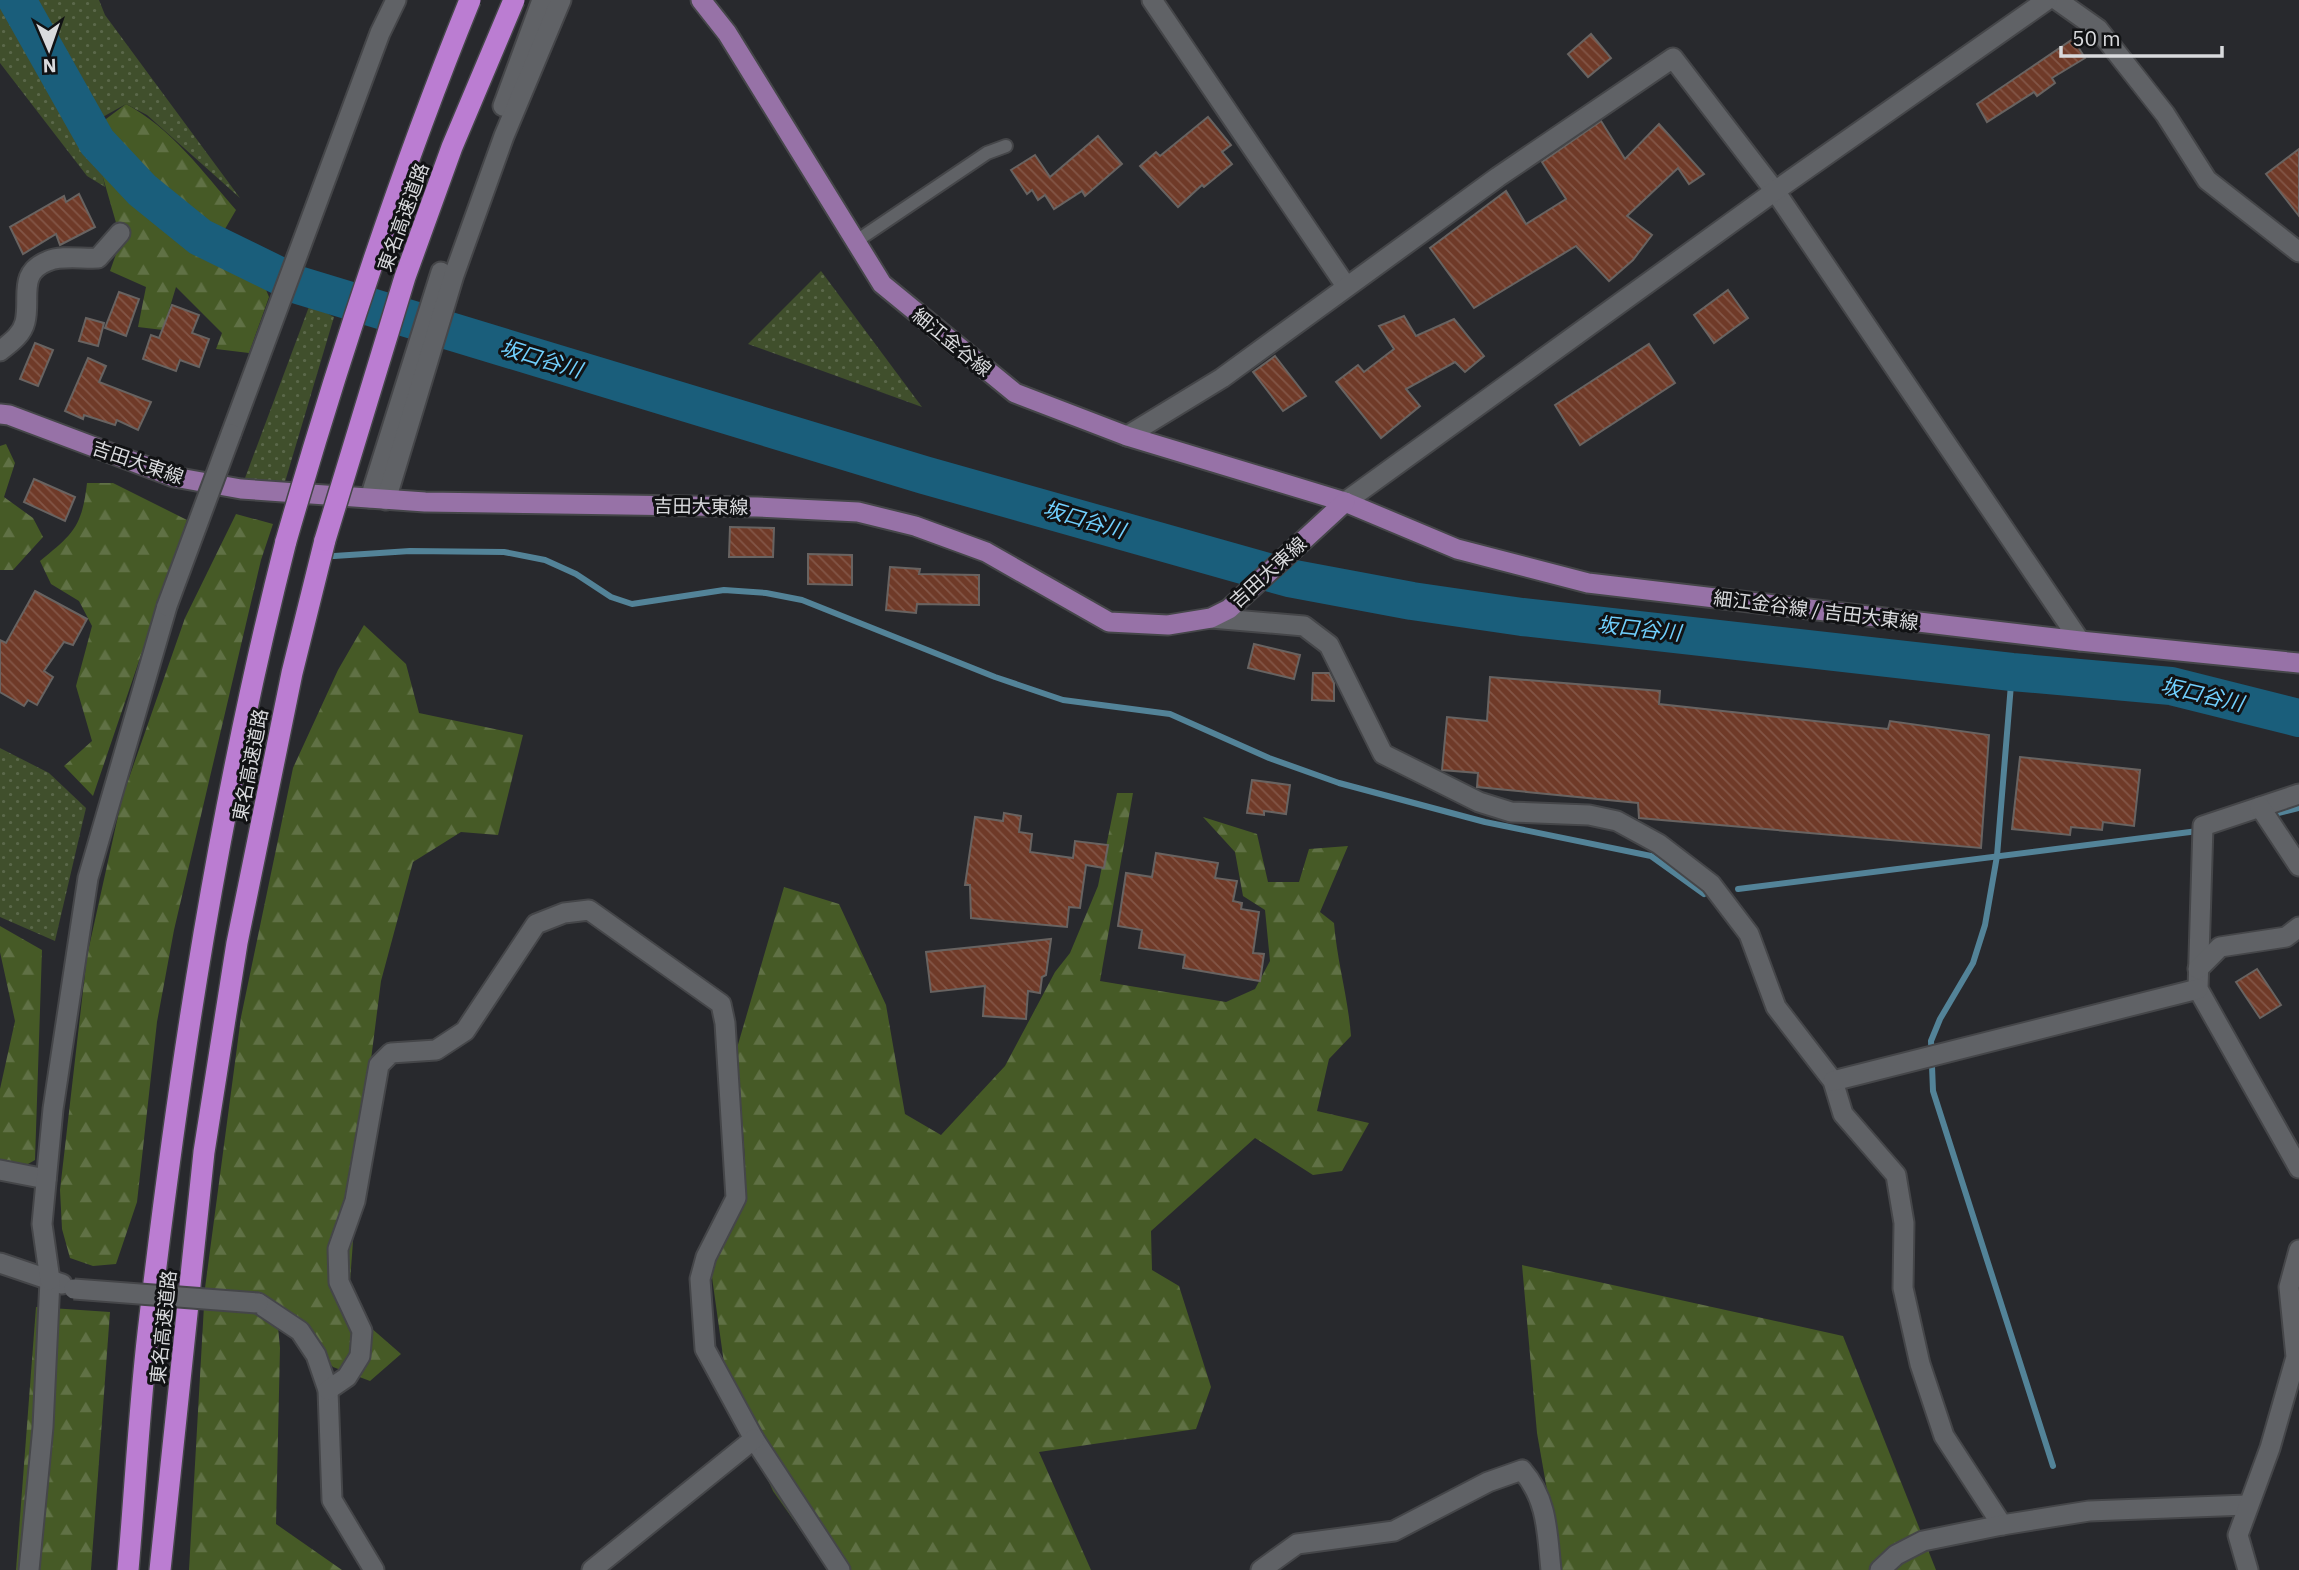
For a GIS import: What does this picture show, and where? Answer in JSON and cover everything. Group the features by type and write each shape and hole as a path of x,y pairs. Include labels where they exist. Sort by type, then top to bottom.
{"highway":[{"name":"東名高速道路","path":"128,1570 148,1332 158,1270 163,1200 198,962 264,631 286,541 346,336 380,237 470,0"},
{"name":"東名高速道路","path":"160,1570 204,1152 237,943 292,673 325,540 405,277 452,147 513,0"}],"main road":[{"name":"細江金谷線","path":"701,0 727,33 881,284 1015,393 1127,436 1345,502"},
{"name":"吉田大東線","path":"0,414 9,415 174,477 241,489 378,499 858,512 915,526 986,552 1109,622 1168,625 1211,618 1229,608 1345,502"},
{"name":"細江金谷線 / 吉田大東線","path":"1345,502 1457,549 1588,583 2080,641 2299,663"}],"street":[{"path":"29,1570 43,1427 50,1280 42,1224 53,1109 88,877 167,606 380,33 396,0"},
{"path":"378,499 416,395 447,277 542,0"},
{"path":"378,499 411,361 561,0"},
{"path":"1152,0 1346,286"},
{"path":"1345,502 1775,191 2047,0"},
{"path":"2057,0 2098,29 2165,114 2207,180 2252,217 2297,246"},
{"path":"1127,436 1222,378 1498,177 1673,58 1775,191 2080,641"},
{"path":"0,351 18,336 25,322 25,284 34,270 49,260 98,258 120,233"},
{"path":"1211,618 1304,626 1329,645 1383,754 1479,802 1511,812 1589,815 1617,821 1659,844 1711,884 1749,934 1776,1007 1833,1081 1843,1114 1895,1175 1904,1223 1903,1288 1920,1364 1944,1436 2002,1525"},
{"path":"2299,794 2260,808 2203,835 2198,969 2198,989 2299,1168"},
{"path":"2260,808 2299,866"},
{"path":"328,1390 347,1377 360,1356 362,1331 339,1282 338,1249 355,1201 379,1065 391,1053 436,1050 465,1031 536,923 564,913 589,910 721,1004 725,1023 736,1198 706,1257 700,1279 705,1349 754,1439 840,1570"},
{"path":"2198,969 2220,947 2286,937 2299,927"},
{"path":"1833,1081 2198,989"},
{"path":"0,1170 46,1179"},
{"path":"2248,1570 2238,1535 2270,1448 2296,1357 2289,1287 2299,1251"},
{"path":"0,1263 74,1289 258,1303 300,1331 316,1354 328,1390 332,1500 374,1570"},
{"path":"592,1570 754,1439"},
{"path":"1261,1570 1297,1544 1394,1531 1488,1482 1522,1470 1535,1484 1546,1510 1551,1570"},
{"path":"1880,1570 1896,1555 1923,1541 2002,1525 2089,1511 2248,1505"}],"lane":[{"path":"855,242 987,153 1006,146"}],"green space":[{"path":"0,0 99,0 105,15 240,198 147,115 126,104 92,123 105,187 87,176 0,63"},
{"path":"126,104 158,125 172,138 236,210 207,260 260,275 269,297 249,353 216,349 222,333 176,287 163,330 138,327 146,287 110,271 121,240 98,160 102,122"},
{"path":"821,271 922,407 748,344"},
{"path":"310,304 334,317 282,492 245,478"},
{"path":"6,444 15,463 4,497 33,518 43,537 13,570 0,570 0,446"},
{"path":"87,483 113,483 187,520 93,796 64,766 92,741 76,686 92,626 79,601 51,584 40,561 61,544 79,520"},
{"path":"236,514 273,524 261,560 174,930 157,1022 137,1202 116,1264 93,1266 70,1258 62,1229 60,1190 87,956 122,798 185,618"},
{"path":"364,625 406,664 419,713 523,735 498,835 461,832 413,862 381,981 360,1146 350,1282 370,1327 401,1354 370,1381 333,1367 305,1338 277,1316 280,1348 276,1524 342,1570 189,1570 205,1288 241,1017 293,768 338,670"},
{"path":"0,748 49,773 86,808 55,941 0,917"},
{"path":"1117,793 1133,793 1100,981 1226,1002 1255,989 1270,961 1265,910 1243,896 1235,852 1203,817 1257,834 1268,882 1299,882 1309,849 1348,846 1320,912 1334,923 1351,1036 1329,1059 1317,1111 1369,1123 1342,1171 1313,1175 1255,1138 1151,1231 1152,1270 1179,1286 1211,1387 1196,1429 1039,1452 1091,1570 845,1570 816,1552 773,1491 728,1392 711,1270 745,1161 737,1048 784,887 839,904 886,1005 905,1114 941,1135 1005,1066 1055,972 1070,953 1098,886"},
{"path":"0,926 42,950 35,1160 21,1168 0,1165 0,1089 15,1021 0,952"},
{"path":"1522,1265 1843,1336 1936,1570 1561,1570 1537,1433"},
{"path":"36,1307 110,1312 91,1570 16,1570"}],"building":[{"path":"1591,34 1611,58 1588,77 1568,54"},
{"path":"2073,39 2085,58 2052,78 2055,83 2037,96 2034,92 1987,122 1977,104"},
{"path":"1208,117 1231,145 1222,152 1232,164 1204,187 1202,185 1178,207 1140,166 1156,152 1160,156"},
{"path":"1601,121 1625,159 1659,124 1704,174 1689,184 1678,168 1627,216 1652,235 1633,260 1609,281 1576,246 1474,308 1430,248 1506,191 1526,224 1566,199 1542,162"},
{"path":"1098,136 1122,164 1085,196 1082,191 1054,209 1045,195 1038,200 1032,190 1027,194 1011,170 1035,155 1050,177"},
{"path":"2299,149 2299,216 2266,174"},
{"path":"79,194 95,227 60,245 56,234 23,254 10,227 64,196 66,202"},
{"path":"1728,290 1748,318 1714,343 1694,315"},
{"path":"119,292 139,299 126,336 105,328"},
{"path":"172,305 199,315 192,333 209,339 199,367 180,360 176,371 143,359 151,335 159,338"},
{"path":"1404,316 1416,336 1454,319 1484,356 1465,372 1455,362 1406,389 1420,406 1381,438 1336,382 1358,365 1364,372 1394,349 1379,326"},
{"path":"86,318 104,323 98,346 79,341"},
{"path":"35,343 53,350 38,386 20,379"},
{"path":"1649,344 1675,383 1580,445 1555,405"},
{"path":"1275,356 1306,396 1283,411 1253,372"},
{"path":"88,358 106,366 99,382 151,402 138,430 117,420 115,425 84,415 83,419 65,411"},
{"path":"34,479 75,497 65,521 24,502"},
{"path":"730,527 774,528 773,557 729,557"},
{"path":"808,554 852,555 852,585 808,584"},
{"path":"890,567 920,569 919,574 979,575 979,605 917,604 916,613 886,610"},
{"path":"35,591 87,619 73,645 64,642 44,671 53,677 37,705 28,700 24,706 0,692 0,640 6,643"},
{"path":"1254,644 1300,655 1294,679 1248,668"},
{"path":"1313,673 1329,673 1334,683 1334,701 1312,700"},
{"path":"1490,677 1660,691 1659,704 1888,729 1890,721 1989,735 1981,848 1639,818 1638,803 1477,787 1478,773 1442,770 1447,717 1487,721"},
{"path":"2020,757 2140,770 2134,826 2103,822 2102,830 2071,827 2070,835 2012,829"},
{"path":"1252,780 1290,785 1286,814 1264,811 1264,815 1247,813"},
{"path":"1004,813 1021,816 1019,832 1032,834 1030,852 1073,858 1075,841 1108,845 1104,868 1086,865 1080,908 1069,907 1067,927 971,918 970,885 965,885 975,817 1003,821"},
{"path":"1156,853 1218,863 1215,878 1237,881 1233,901 1242,903 1241,909 1259,912 1253,953 1264,954 1260,981 1183,968 1185,955 1139,948 1142,930 1118,926 1126,873 1152,877"},
{"path":"1051,939 1046,975 1042,977 1040,993 1028,991 1026,1019 983,1016 985,986 931,992 926,952"},
{"path":"2257,969 2281,1005 2260,1018 2236,982"}],"waterway":[{"name":"坂口谷川","path":"17,0 97,142 142,190 200,237 298,285 924,475 1289,578 1412,601 1522,617 2012,672 2171,686 2299,718"},
{"path":"334,556 410,551 504,552 545,560 576,574 611,597 632,604 724,590 766,593 802,600 995,677 1063,700 1170,714 1269,758 1339,783 1485,822 1651,856 1704,894"},
{"path":"2012,672 1997,856 1985,925 1973,963 1940,1019 1931,1041 1933,1091 2053,1466"},
{"path":"2270,815 2299,808"},
{"path":"1738,889 2198,831"}]}
